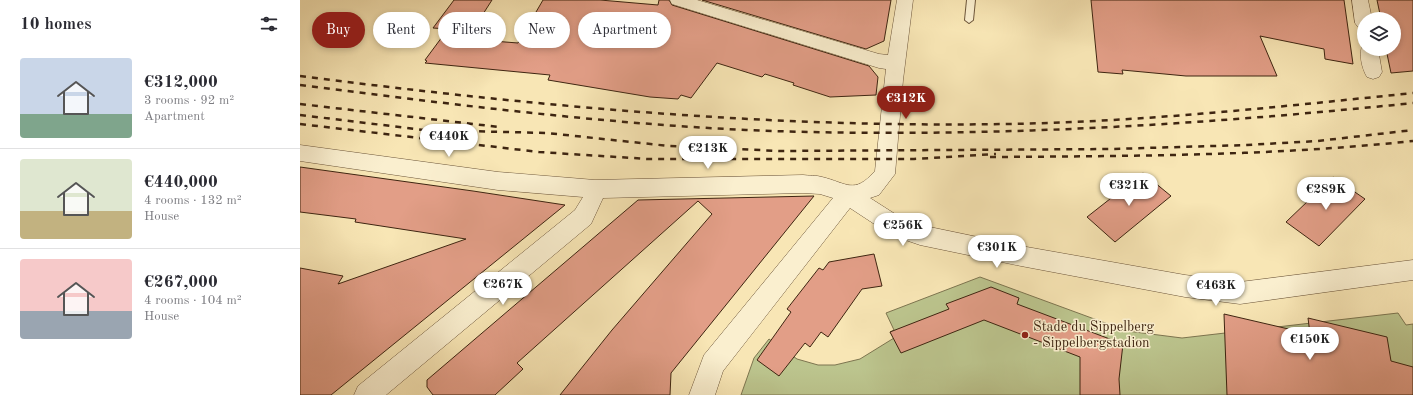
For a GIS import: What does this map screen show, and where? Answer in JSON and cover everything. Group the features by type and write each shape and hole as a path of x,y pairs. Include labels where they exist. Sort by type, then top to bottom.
{"street":[{"path":"678,0 879,61 896,63"},
{"path":"702,395 713,364 848,195 872,189 885,174 896,63 905,0"},
{"path":"1360,0 1362,12"},
{"path":"1370,56 1373,72"},
{"path":"300,153 498,181 595,189 803,184 821,185 848,195 898,228 920,235 1021,256 1185,286 1240,293 1413,270"},
{"path":"367,395 584,217 592,201 595,189"}],"lane":[{"path":"969,20 971,0"}],"green space":[{"name":"Stade du Sippelberg - Sippelbergstadion","path":"980,277 1127,331 1182,338 1398,313 1406,325 1413,324 1413,395 741,395 754,358 769,339 797,359 818,365 835,365 860,359 894,338 890,332 894,330 886,313"}],"building":[{"path":"454,0 492,0 484,12 445,12"},
{"path":"543,0 600,0 658,5 659,0 669,0 672,5 869,66 878,77 876,95 830,97 765,74 762,77 717,63 691,98 681,95 678,99 650,97 548,80 550,75 425,63 427,61 425,60 438,42 438,48 506,48 506,42 514,43 514,48 570,48 570,12 536,12"},
{"path":"702,0 891,0 884,41 866,49"},
{"path":"1091,0 1344,0 1353,64 1325,59 1324,49 1260,36 1277,76 1186,76 1122,70 1123,74 1098,72"},
{"path":"1377,0 1413,0 1413,71 1391,73 1387,56 1401,56 1401,12 1380,12"},
{"path":"438,21 438,28 433,28"},
{"path":"300,167 565,205 331,395 300,395 300,268 343,276 338,284 466,239 355,222 356,219 300,212"},
{"path":"1143,173 1171,196 1115,242 1087,217"},
{"path":"1333,177 1365,199 1319,246 1286,222"},
{"path":"814,196 671,373 670,395 560,395 612,330 712,214 698,201 517,363 523,369 495,395 433,395 427,387 427,380 638,200"},
{"path":"874,254 882,286 862,289 828,337 821,332 810,347 805,343 779,376 757,360 791,312 787,309 819,268 823,270 829,262"},
{"path":"991,287 1019,298 1017,304 1123,344 1119,379 1120,395 1080,395 1080,357 984,320 901,353 890,332 949,309 946,304"},
{"path":"1224,314 1310,334 1308,318 1387,337 1391,361 1413,367 1413,395 1227,395"}],"railway":[{"path":"300,76 476,97 651,113 828,122 916,124 1056,123 1158,117 1413,93"},
{"path":"300,85 467,106 634,123 746,130 830,132 914,133 1163,124 1413,103"},
{"path":"300,104 499,127"},
{"path":"300,115 424,130 547,133 669,146 780,151 1112,149 1247,145 1318,141 1413,130"},
{"path":"300,124 539,152 648,159 914,159 996,154"},
{"path":"990,157 1202,154 1307,150 1413,141"}],"place":[{"name":"Stade du Sippelberg - Sippelbergstadion","path":"1025,335"}]}
